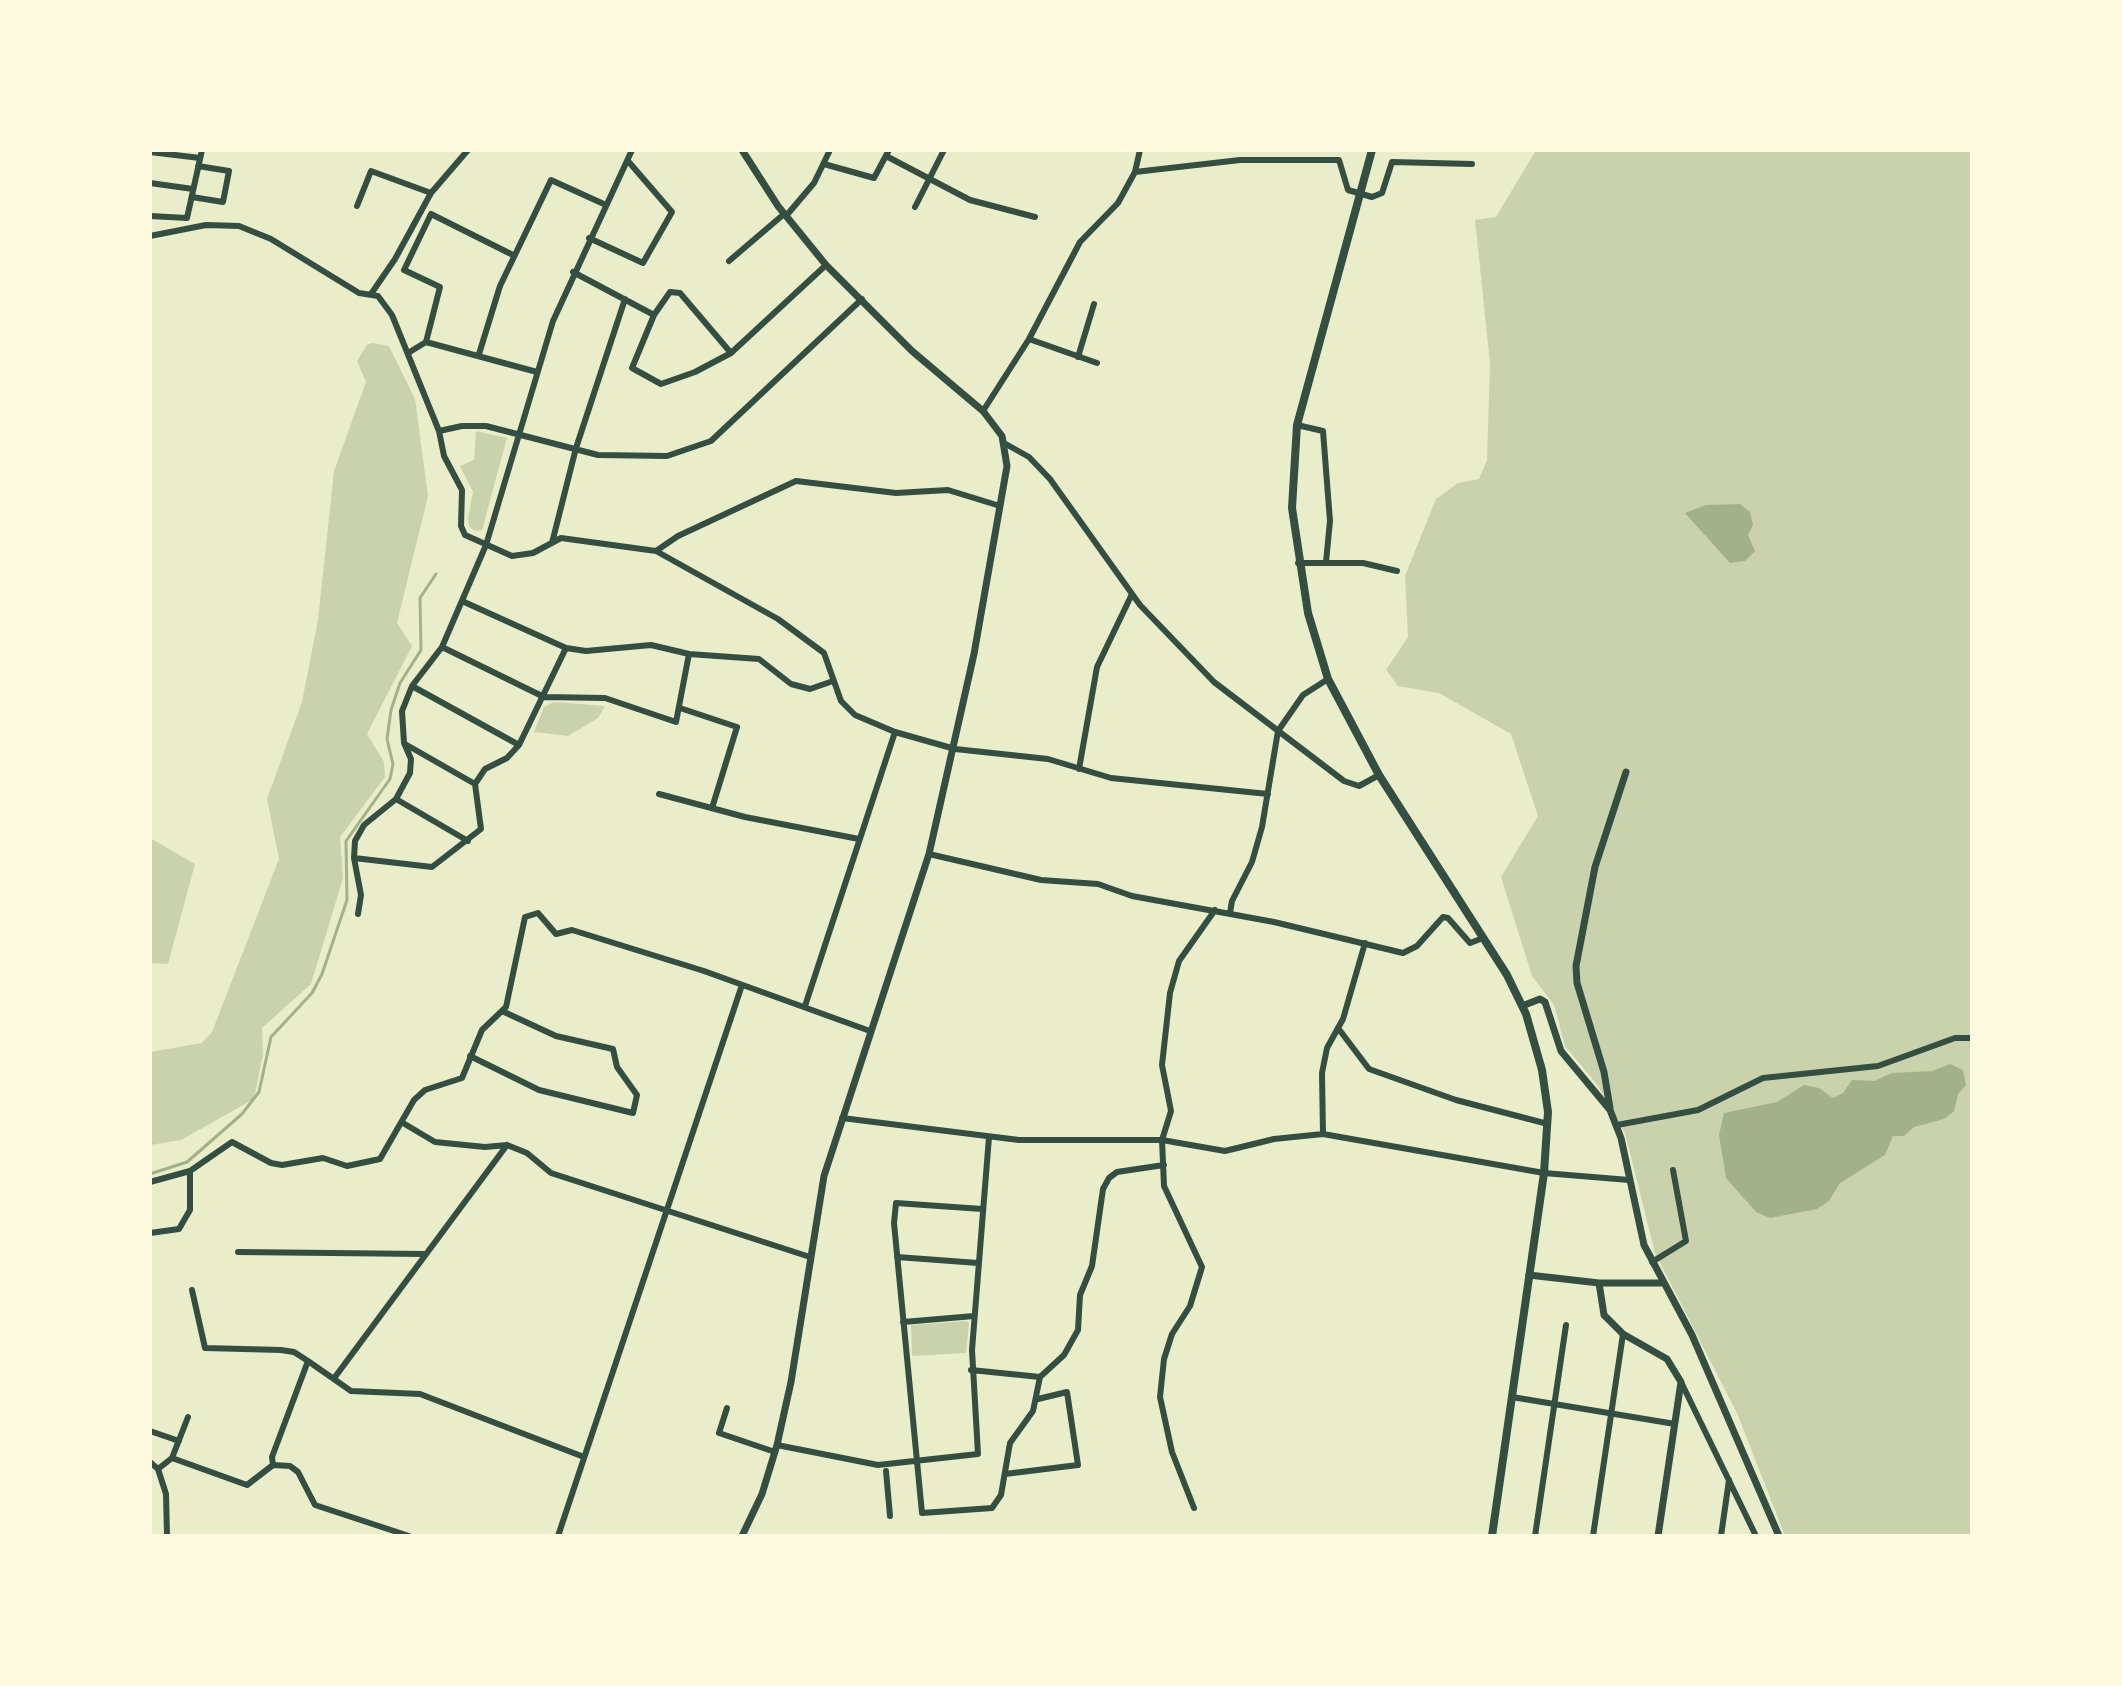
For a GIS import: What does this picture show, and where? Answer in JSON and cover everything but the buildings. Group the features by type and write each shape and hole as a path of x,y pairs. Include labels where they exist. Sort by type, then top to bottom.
{"main road":[{"path":"1372,150 1297,425 1292,508 1298,563 1312,632 1328,679 1379,775 1483,938 1522,1006 1542,1070 1548,1124 1544,1173 1492,1536"}],"street":[{"path":"150,216 187,218 202,150"},
{"path":"371,294 395,259 431,193 468,150"},
{"path":"358,914 361,895 354,858 355,841 364,825 396,799 410,773 411,759 404,743 402,711 412,686 442,647 486,545 517,434 573,272 632,150"},
{"path":"742,150 785,215 826,265 912,351 983,411 1004,443 1007,466 955,749 929,854 824,1176 776,1448 762,1494 742,1536"},
{"path":"729,261 785,215 824,164 830,150"},
{"path":"915,207 944,150"},
{"path":"983,411 1029,339 1080,242 1118,203 1135,172 1140,150"},
{"path":"150,152 229,171 223,202 150,183"},
{"path":"824,164 874,178 888,153 970,200 1035,217"},
{"path":"1135,172 1240,160 1339,160 1343,185 1372,197 1382,193 1392,162 1472,164"},
{"path":"589,238 643,263 672,212 628,161"},
{"path":"357,206 371,171 431,193"},
{"path":"479,354 513,255 551,180 606,205"},
{"path":"426,342 440,287 404,270 431,214 513,255"},
{"path":"150,236 206,225 239,226 271,239 359,293 378,296 392,315 419,389 439,431 444,456 462,490 461,526 465,535 512,556 533,553 561,538 656,551 778,619 824,653 841,701 855,715 895,732 955,749 1012,753 1111,778 1268,794"},
{"path":"731,353 680,293 670,292 654,315 632,368 661,384 695,372 731,353 826,265"},
{"path":"573,272 654,315"},
{"path":"552,543 576,448 625,299"},
{"path":"439,431 462,426 486,426 598,455 667,456 711,441 862,299"},
{"path":"1078,357 1094,304"},
{"path":"1029,339 1097,363"},
{"path":"408,353 426,342 537,372"},
{"path":"1297,425 1323,431 1330,521 1326,562"},
{"path":"1004,443 1029,457 1050,479 1132,594 1214,682 1348,783 1359,786 1379,775"},
{"path":"656,551 678,536 796,481 896,493 948,490 1000,506"},
{"path":"1298,563 1363,563 1397,571"},
{"path":"1079,769 1097,667 1132,594"},
{"path":"462,601 566,648 586,651 651,645 689,654 759,659 791,684 810,689 833,681"},
{"path":"442,647 544,697 605,698 676,722 689,654"},
{"path":"354,858 432,867 481,829 475,784 485,769 507,758 519,745 566,648"},
{"path":"1230,913 1232,901 1252,862 1268,794 1278,731 1303,695 1328,679"},
{"path":"412,686 519,745"},
{"path":"680,708 737,727 712,808"},
{"path":"805,1006 895,732"},
{"path":"404,743 475,784"},
{"path":"1610,1110 1604,1072 1581,1002 1576,966 1595,867 1626,772"},
{"path":"659,794 859,839"},
{"path":"396,799 468,841"},
{"path":"929,854 1041,880 1098,884 1132,896 1230,913 1403,953 1417,946 1443,917 1448,918 1470,943 1483,938"},
{"path":"1194,1508 1172,1452 1160,1397 1164,1359 1172,1334 1190,1306 1202,1267 1201,1258 1166,1194 1162,1140 1171,1111 1162,1065 1170,993 1179,961 1215,910"},
{"path":"150,1182 190,1171 232,1142 271,1163 323,1158 347,1166 380,1159 414,1100 425,1090 462,1078 482,1030 502,1011 525,917 538,913 556,934 572,930 805,1006 870,1031"},
{"path":"1323,1134 1322,1073 1327,1048 1338,1028 1365,943"},
{"path":"558,1536 742,985"},
{"path":"1522,1006 1540,999 1545,1002 1561,1051 1610,1110 1617,1125 1652,1262 1692,1335 1779,1536"},
{"path":"470,1056 539,1090 633,1113 637,1095 617,1067 613,1049 556,1036 502,1011"},
{"path":"1338,1028 1369,1069 1456,1100 1548,1124"},
{"path":"1617,1125 1698,1110 1763,1078 1878,1066 1955,1038 1972,1038"},
{"path":"842,1118 1034,1141 1162,1140 1238,1150 1274,1139 1323,1134 1544,1173 1629,1180"},
{"path":"403,1123 435,1142 485,1147 507,1145 527,1153 551,1173 810,1257"},
{"path":"727,1408 719,1433 776,1448 861,1463 978,1454 971,1370 989,1137"},
{"path":"335,1377 507,1145"},
{"path":"982,1209 896,1203 897,1257 922,1513 992,1508 1001,1495 1010,1443 1025,1425 1038,1399 1040,1377 1076,1339 1080,1295 1092,1266 1099,1206 1109,1178 1117,1172 1164,1165"},
{"path":"1652,1262 1686,1241 1673,1170"},
{"path":"150,1233 179,1229 190,1210 190,1171"},
{"path":"238,1252 424,1254"},
{"path":"897,1257 978,1263"},
{"path":"1529,1275 1599,1283 1662,1283"},
{"path":"1599,1283 1604,1315 1623,1334 1667,1359 1756,1536"},
{"path":"192,1290 205,1348 281,1350 308,1361 351,1391 420,1394 442,1400 469,1415 584,1457"},
{"path":"903,1322 974,1316"},
{"path":"1535,1536 1566,1325"},
{"path":"1593,1536 1623,1334"},
{"path":"273,1465 272,1457 308,1361"},
{"path":"971,1370 1040,1377"},
{"path":"1658,1536 1681,1382"},
{"path":"1005,1474 1078,1465 1067,1392 1038,1399"},
{"path":"1512,1397 1675,1424"},
{"path":"158,1469 172,1458 188,1417"},
{"path":"150,1431 179,1441"},
{"path":"172,1458 247,1485 273,1465 290,1466 298,1472 315,1505 409,1536"},
{"path":"150,1462 158,1469 166,1494 167,1536"},
{"path":"886,1471 890,1516"},
{"path":"1721,1536 1729,1478"}],"shaded area":[{"path":"1536,150 1972,150 1972,1536 1785,1536 1737,1413 1655,1253 1625,1133 1598,1086 1565,1046 1554,1005 1532,976 1501,877 1538,816 1511,734 1439,693 1398,686 1386,670 1408,637 1405,576 1436,499 1458,483 1479,479 1487,460 1490,363 1475,220 1496,217"},
{"path":"367,345 389,346 415,399 428,496 397,623 412,646 367,734 384,762 385,777 340,837 343,878 311,984 262,1028 263,1054 254,1099 181,1140 150,1145 150,1052 202,1043 212,1032 279,859 267,799 302,702 318,620 334,471 366,382 357,361"},
{"path":"476,431 507,438 482,530 475,531 469,526 468,517 473,492 460,466 474,460"},
{"path":"1740,504 1750,512 1753,525 1748,535 1755,551 1745,561 1730,563 1685,513 1706,505"},
{"path":"554,702 605,706 598,718 568,736 534,732 544,707"},
{"path":"150,838 195,864 168,964 150,963"},
{"path":"1950,1064 1963,1070 1966,1085 1958,1094 1954,1111 1944,1119 1914,1127 1904,1136 1893,1136 1885,1155 1840,1183 1829,1201 1817,1209 1770,1218 1756,1212 1726,1178 1719,1135 1724,1113 1777,1102 1804,1085 1819,1088 1833,1098 1843,1093 1852,1080 1874,1081 1892,1073 1932,1071"},
{"path":"969,1323 966,1353 912,1356 911,1325"}],"waterway":[{"path":"150,1174 187,1162 242,1114 259,1092 271,1037 312,993 322,974 347,900 346,841 390,779 393,764 387,739 391,710 400,683 421,650 420,598 436,574"}]}
